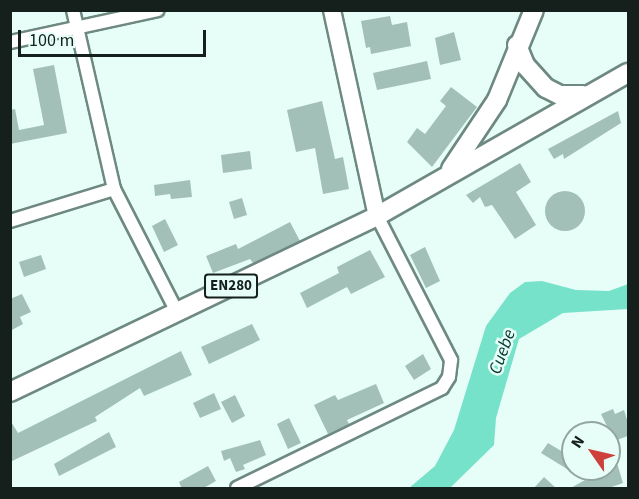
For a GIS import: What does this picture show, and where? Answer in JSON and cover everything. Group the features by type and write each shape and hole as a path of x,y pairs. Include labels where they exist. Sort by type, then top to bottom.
{"main road":[{"path":"332,10 377,216"},
{"name":"EN280","path":"448,173 497,100 517,45 534,10"},
{"path":"517,45 525,65 546,88 560,95 587,95"},
{"name":"EN280","path":"10,392 377,216 448,173 628,73"}],"street":[{"path":"73,10 114,189 177,312"},
{"path":"10,42 158,10"},
{"path":"10,220 114,189"},
{"path":"237,489 442,388 449,377 451,360 377,216"}],"water":[{"name":"Cuebe","path":"542,281 576,290 609,291 628,284 628,309 563,313 519,339 496,418 494,445 450,488 409,488 435,466 454,430 486,326 510,293 525,282"}],"building":[{"path":"390,16 392,25 407,22 411,46 371,54 370,47 366,48 361,21"},
{"path":"454,32 461,60 440,65 435,38"},
{"path":"427,61 431,79 377,90 373,73"},
{"path":"54,65 67,133 10,144 10,110 15,109 19,130 44,125 33,69"},
{"path":"451,87 477,107 432,167 407,142 417,128 425,134 446,106 440,101"},
{"path":"322,101 335,159 343,157 349,189 323,194 315,148 296,152 287,110"},
{"path":"618,111 621,123 564,159 563,154 554,159 548,149"},
{"path":"250,151 252,169 223,173 221,155"},
{"path":"520,163 531,182 516,192 536,225 515,239 492,205 485,207 480,197 473,203 466,195"},
{"path":"190,180 192,197 171,199 170,194 155,196 154,185"},
{"path":"565,191 573,192 579,197 584,203 584,219 579,225 573,230 565,231 557,230 551,225 546,219 545,211 546,203 551,197 557,192"},
{"path":"242,198 247,215 234,219 229,202"},
{"path":"165,219 178,245 164,252 152,226"},
{"path":"290,222 300,241 253,263 250,259 213,273 206,256 236,244 238,249"},
{"path":"425,247 440,281 426,288 410,255"},
{"path":"370,250 385,277 351,294 347,287 307,308 300,293 339,273 337,267"},
{"path":"41,255 46,269 24,277 19,262"},
{"path":"22,294 31,312 20,317 23,324 10,331 10,299"},
{"path":"252,324 260,340 209,364 201,347"},
{"path":"181,351 192,375 144,396 140,388 95,417 97,421 10,462 10,420 18,433"},
{"path":"423,354 431,369 414,380 405,366"},
{"path":"376,384 384,403 347,420 349,424 328,434 314,405 335,395 338,400"},
{"path":"214,393 221,409 200,418 193,403"},
{"path":"235,395 245,416 232,423 221,402"},
{"path":"613,409 615,414 624,410 628,423 628,436 621,438 621,421 604,421 601,414"},
{"path":"289,418 301,443 288,449 277,424"},
{"path":"109,432 116,447 59,476 54,464"},
{"path":"260,440 266,455 243,465 245,469 236,472 230,458 224,461 221,451"},
{"path":"548,443 561,451 561,465 541,453"},
{"path":"208,466 216,481 202,489 182,489 179,482"},
{"path":"621,476 623,483 606,489 569,489 583,481 621,481"},
{"path":"544,477 557,489 533,489"}]}
